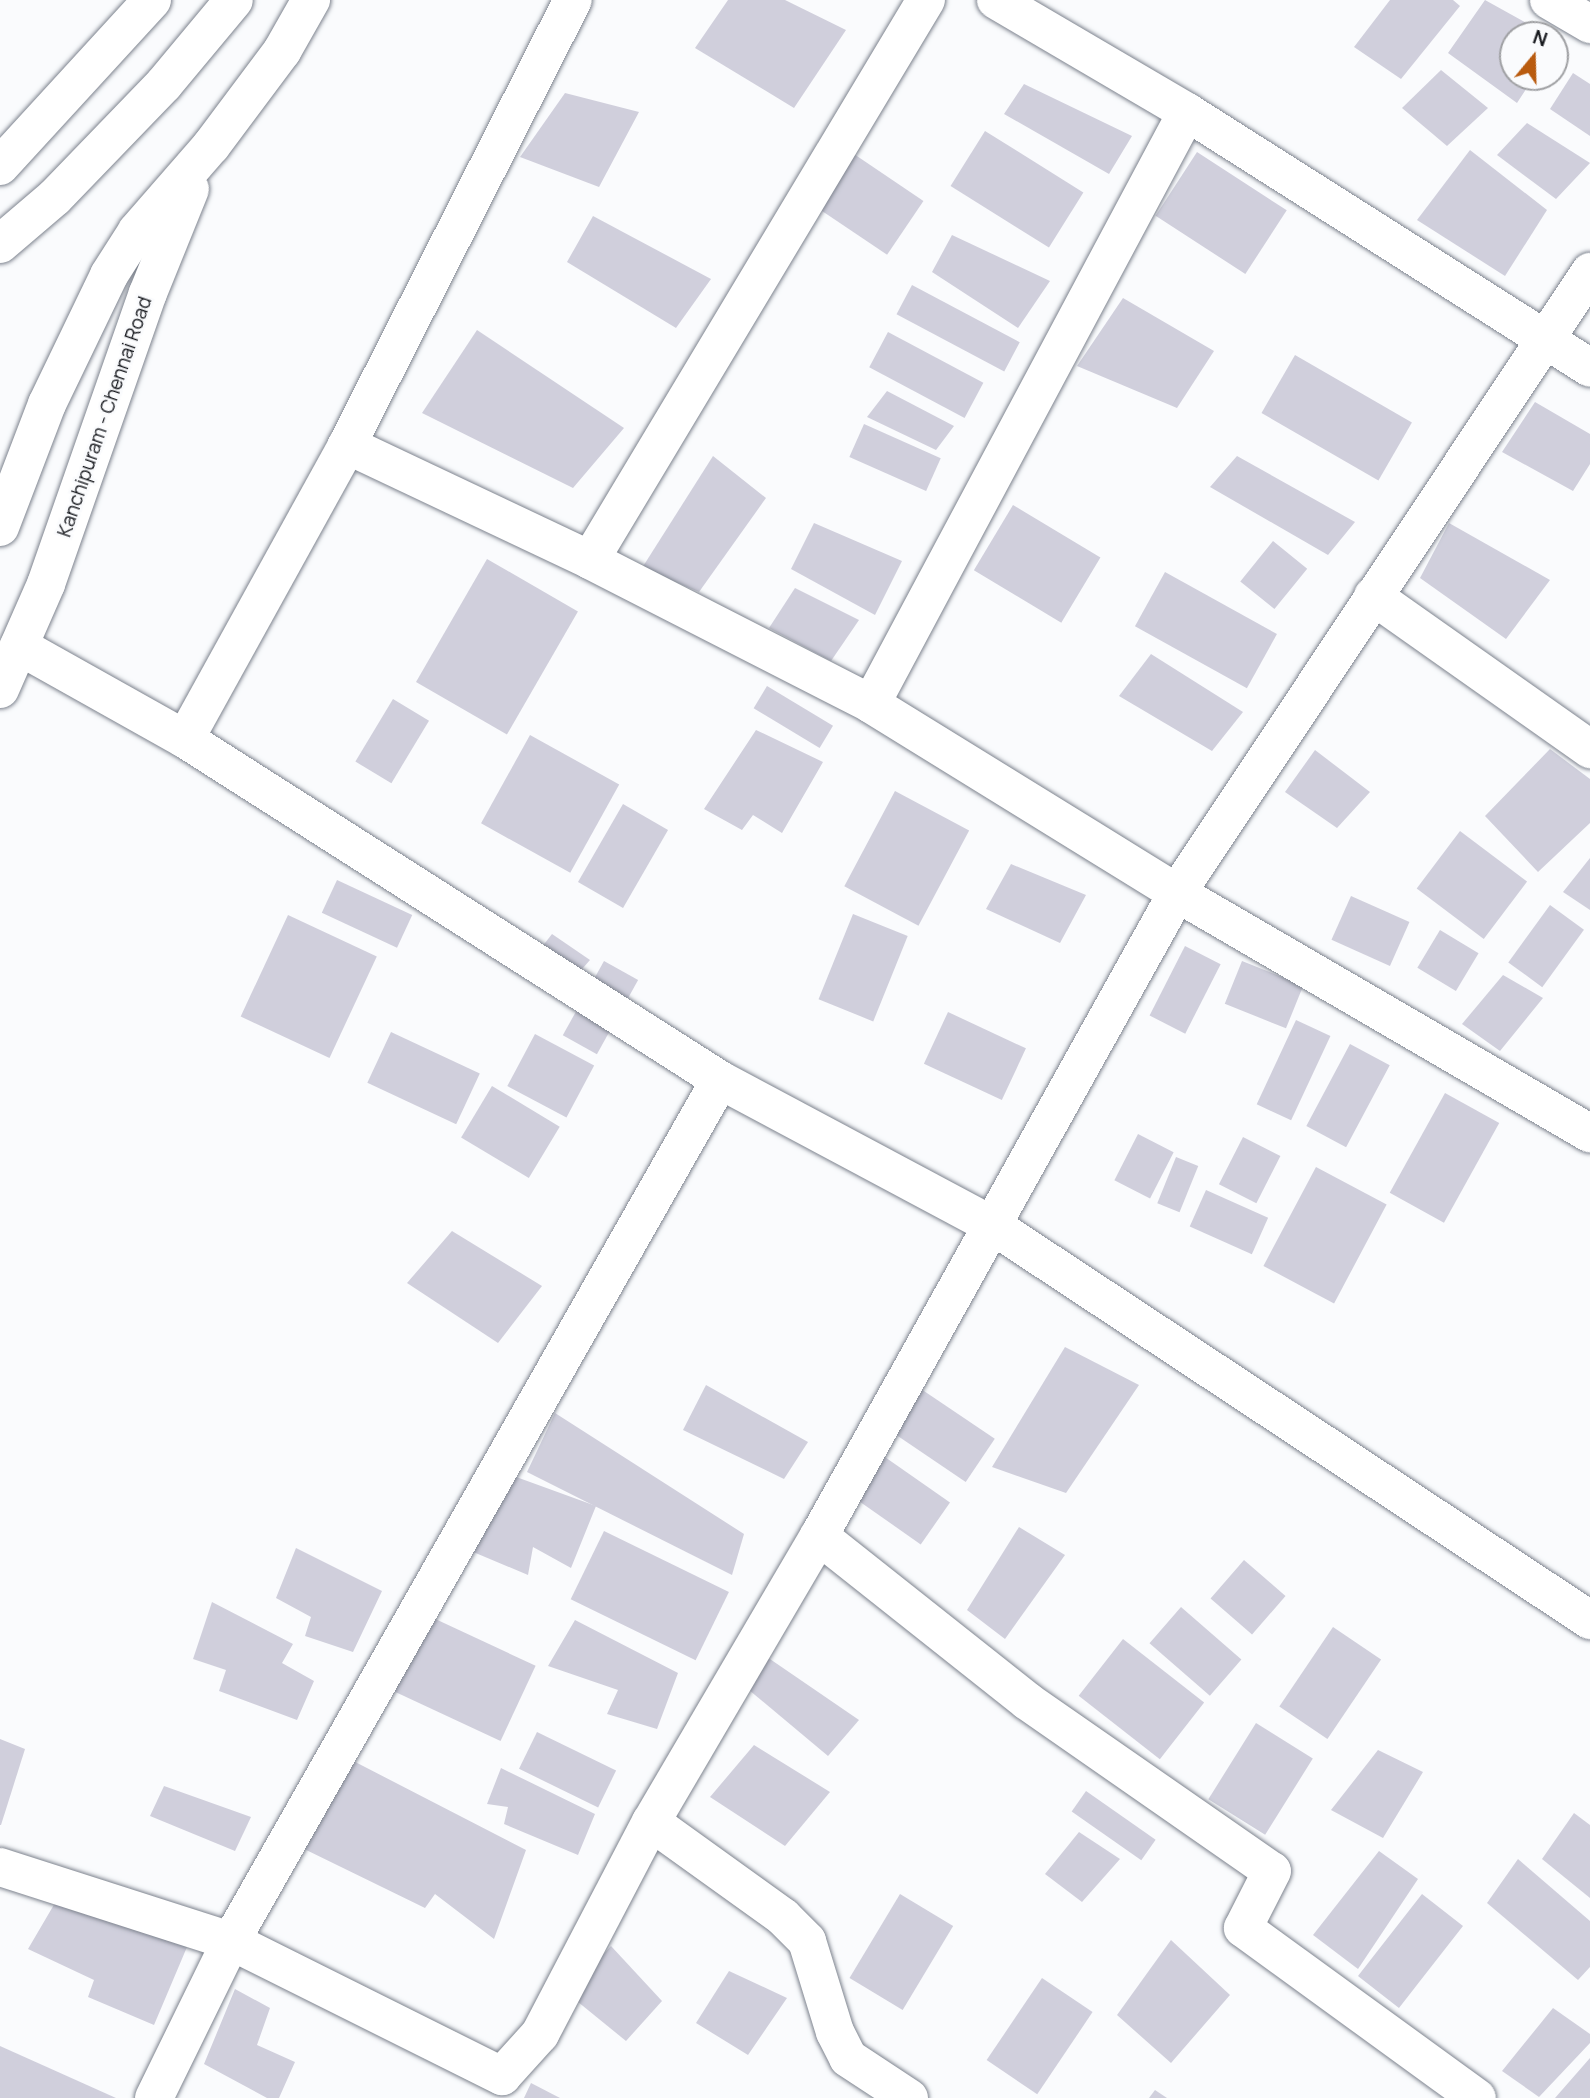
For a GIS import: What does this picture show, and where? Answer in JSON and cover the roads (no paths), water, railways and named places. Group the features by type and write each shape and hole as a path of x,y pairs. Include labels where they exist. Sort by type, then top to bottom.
{"street":[{"path":"0,166 117,42 152,0"},
{"path":"0,244 55,197 164,84 234,0"},
{"name":"Kanchipuram - Chennai Road","path":"0,527 47,404 109,275 137,231 211,146 282,51 311,0"},
{"path":"185,739 347,445 573,0"},
{"path":"590,560 926,0"},
{"path":"996,0 1187,112 1547,338 1590,368"},
{"path":"1549,0 1590,24"},
{"path":"871,704 1187,112"},
{"name":"Kanchipuram - Chennai Road","path":"0,689 107,417 173,226 211,146"},
{"path":"0,1867 231,1941 498,2087 540,2034 651,1822 819,1536 1177,893 1590,272"},
{"path":"347,445 590,560 871,704 1177,893 1590,1133"},
{"path":"1373,596 1590,749"},
{"path":"19,646 185,739 720,1080 992,1225 1590,1620"},
{"path":"154,2098 231,1941 720,1080"},
{"path":"819,1536 1027,1701 1272,1871 1243,1928 1477,2098"},
{"path":"651,1822 783,1917 807,1941 835,2032 848,2058 909,2098"}]}
